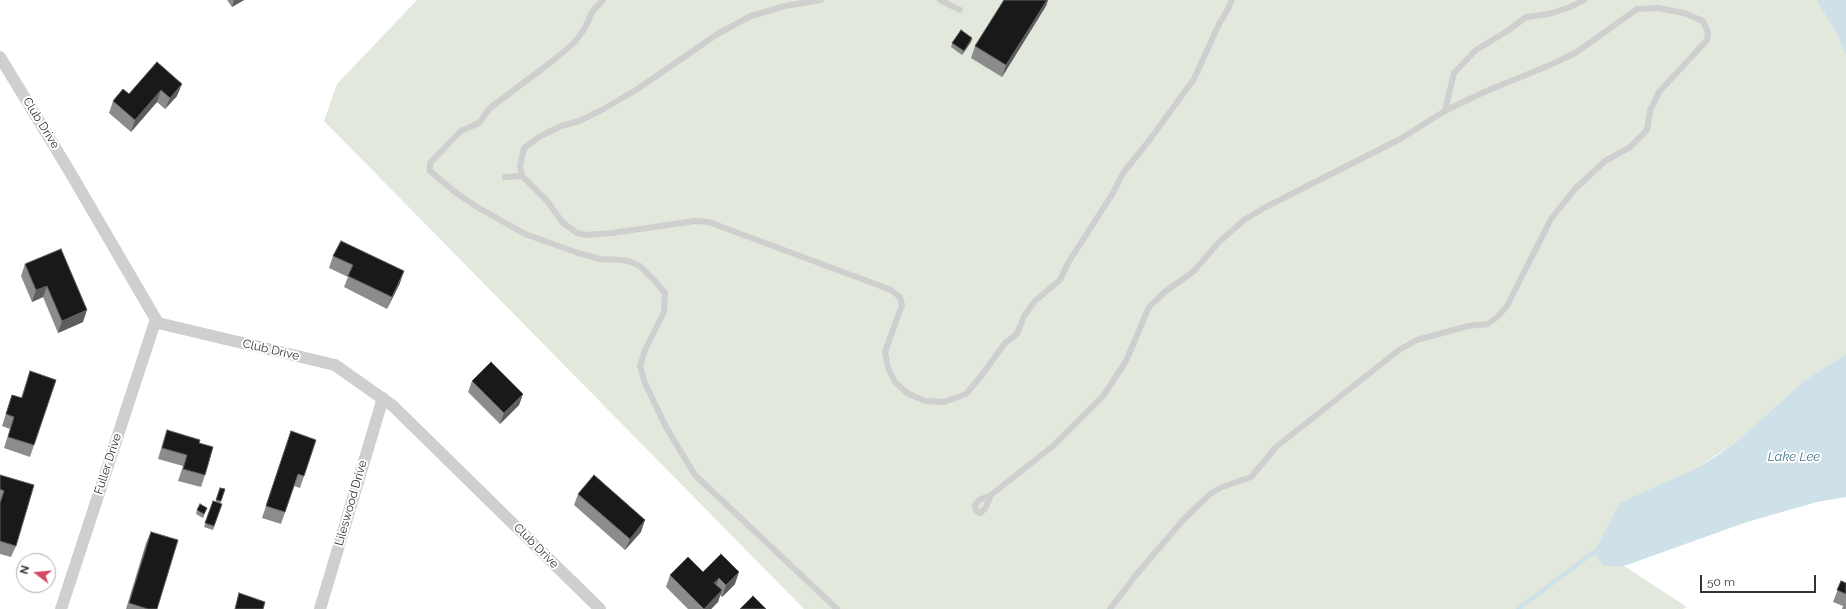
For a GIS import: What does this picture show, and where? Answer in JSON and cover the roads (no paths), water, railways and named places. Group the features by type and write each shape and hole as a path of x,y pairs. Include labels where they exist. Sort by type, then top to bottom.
{"street":[{"name":"Club Drive","path":"0,57 67,167 158,323 335,365 394,406 600,609"},
{"name":"Fuller Drive","path":"61,609 156,319"},
{"name":"Lileswood Drive","path":"320,609 383,398"}],"lane":[{"path":"603,0 592,12 585,28 575,42 550,63 490,108 479,123 461,131 430,163 430,171 455,192 477,207 525,234 600,260 623,260 631,262 640,266 654,280 665,293 664,312 645,350 640,366 645,383 666,427 695,475 837,609"},
{"path":"821,0 785,6 752,16 720,33 636,90 600,111 579,121 561,126 540,137 524,148 520,166 522,176 548,202 562,222 577,233 586,235 612,233 695,221 709,222 891,290 900,297 902,305 885,352 888,368 895,382 907,393 925,401 944,402 966,394 1005,343 1017,334 1024,316 1035,301 1060,280 1068,263 1113,193 1123,173 1148,142 1194,79 1219,24 1232,0"},
{"path":"940,0 960,10"},
{"path":"1445,111 1454,72 1476,50 1509,30 1526,17 1548,14 1570,7 1584,0"},
{"path":"990,495 1053,446 1104,395 1126,361 1150,307 1166,291 1194,271 1218,243 1244,220 1264,208 1400,139 1445,111 1482,93 1550,65 1577,52 1638,9 1658,8 1684,13 1703,21 1708,32 1707,40 1659,92 1650,111 1647,130 1629,148 1605,161 1574,190 1551,219 1507,306 1497,317 1488,324 1468,326 1417,340 1399,350 1276,447 1251,478 1222,487 1210,494 1184,519 1136,574 1110,609"},
{"path":"505,177 522,176"}],"water":[{"path":"1816,0 1846,0 1846,56 1836,32"},
{"name":"Lake Lee","path":"1846,354 1846,497 1817,502 1747,522 1624,566 1603,566 1594,552 1620,503 1697,468 1715,457 1736,442 1805,380"}],"waterway":[{"path":"1518,609 1594,552 1598,554"}]}
